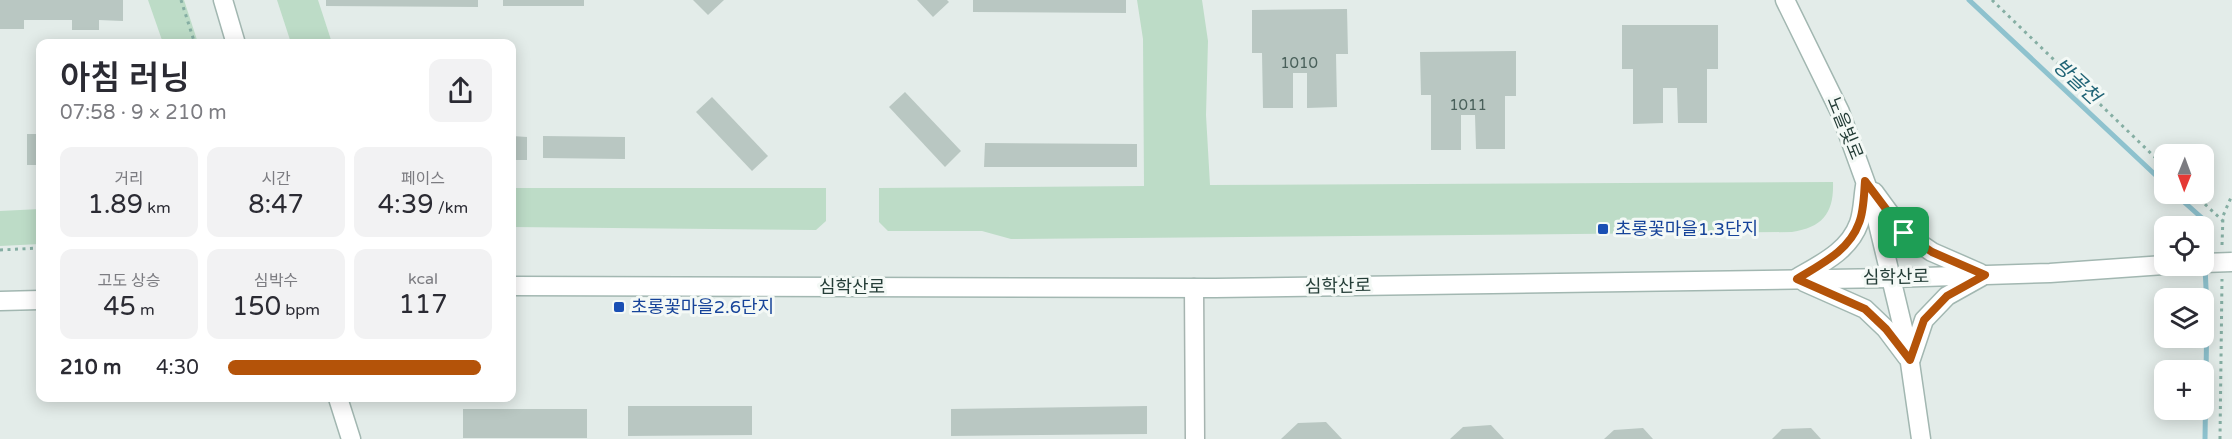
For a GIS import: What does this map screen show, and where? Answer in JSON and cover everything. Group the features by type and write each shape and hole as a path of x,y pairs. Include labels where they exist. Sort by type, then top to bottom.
{"street":[{"path":"223,0 235,39"},
{"name":"노을빛로","path":"1785,0 1840,112 1873,203 1910,360 1920,439"},
{"path":"1865,181 1904,233 1932,252 1985,275"},
{"path":"1797,279 1834,256 1850,241 1860,222 1865,181"},
{"name":"심학산로","path":"516,286 1194,288 1892,278 2050,273 2154,265"},
{"path":"1910,360 1924,320 1947,296 1985,275"},
{"path":"1797,279 1865,309 1886,329 1910,360"},
{"path":"1194,288 1195,439"},
{"path":"0,302 36,300"},
{"path":"339,402 351,439"}],"path":[{"path":"181,0 193,39"},
{"path":"1992,0 2154,156"},
{"path":"2227,259 2223,216 2232,195"},
{"path":"2204,204 2223,222"},
{"path":"0,250 36,248"},
{"path":"2220,439 2222,279"}],"green space":[{"path":"148,0 184,0 197,39 162,39"},
{"path":"277,0 318,0 331,39 290,39"},
{"path":"1137,0 1202,0 1208,41 1206,115 1210,185 1833,182 1829,210 1819,222 1803,230 1792,232 1011,239 982,231 888,231 879,222 879,188 1144,186 1143,39"},
{"path":"516,188 826,188 826,221 816,230 516,227"},
{"path":"36,209 36,244 0,246 0,211"}],"building":[{"path":"0,0 123,0 123,21 99,20 99,30 72,30 72,20 24,20 24,29 0,29"},
{"path":"326,0 478,0 478,7 326,6"},
{"path":"503,0 584,0 584,6 503,6"},
{"path":"693,0 724,0 708,15"},
{"path":"917,0 947,0 949,2 933,17"},
{"path":"973,0 1126,0 1126,13 973,12"},
{"path":"1347,9 1348,54 1336,54 1337,107 1307,108 1307,73 1293,73 1293,108 1263,108 1262,53 1252,53 1252,10"},
{"path":"1622,25 1718,25 1718,69 1707,69 1707,123 1678,123 1677,88 1663,88 1663,123 1633,124 1633,69 1622,69"},
{"path":"1516,51 1516,96 1505,96 1505,149 1476,149 1475,115 1461,115 1461,150 1431,150 1431,95 1421,95 1420,52"},
{"path":"905,92 961,151 945,167 889,107"},
{"path":"712,97 768,156 752,171 696,112"},
{"path":"27,134 36,134 36,165 27,165"},
{"path":"516,136 527,137 527,160 516,160"},
{"path":"543,136 625,137 625,159 543,158"},
{"path":"985,143 1137,144 1137,167 984,167"},
{"path":"628,406 752,406 752,435 628,436"},
{"path":"1147,406 1147,434 951,436 951,409"},
{"path":"463,409 587,409 587,438 463,438"},
{"path":"1326,422 1342,439 1281,439 1298,423"},
{"path":"1491,425 1504,439 1450,439 1463,427"},
{"path":"1643,428 1653,439 1604,439 1614,430"},
{"path":"1811,428 1821,439 1772,439 1782,429"}],"waterway":[{"name":"방골천","path":"1969,0 2154,174"},
{"name":"방골천","path":"2186,204 2200,216"},
{"name":"방골천","path":"2205,276 2205,439"}],"place":[{"name":"초롱꽃마을1.3단지","path":"1603,229"},
{"name":"초롱꽃마을2.6단지","path":"619,307"}],"route":[{"path":"1865,181 1904,233 1932,252 1985,275 1947,296 1924,320 1910,360 1886,329 1865,309 1797,279 1834,256 1850,241 1860,222 1865,181"}]}
